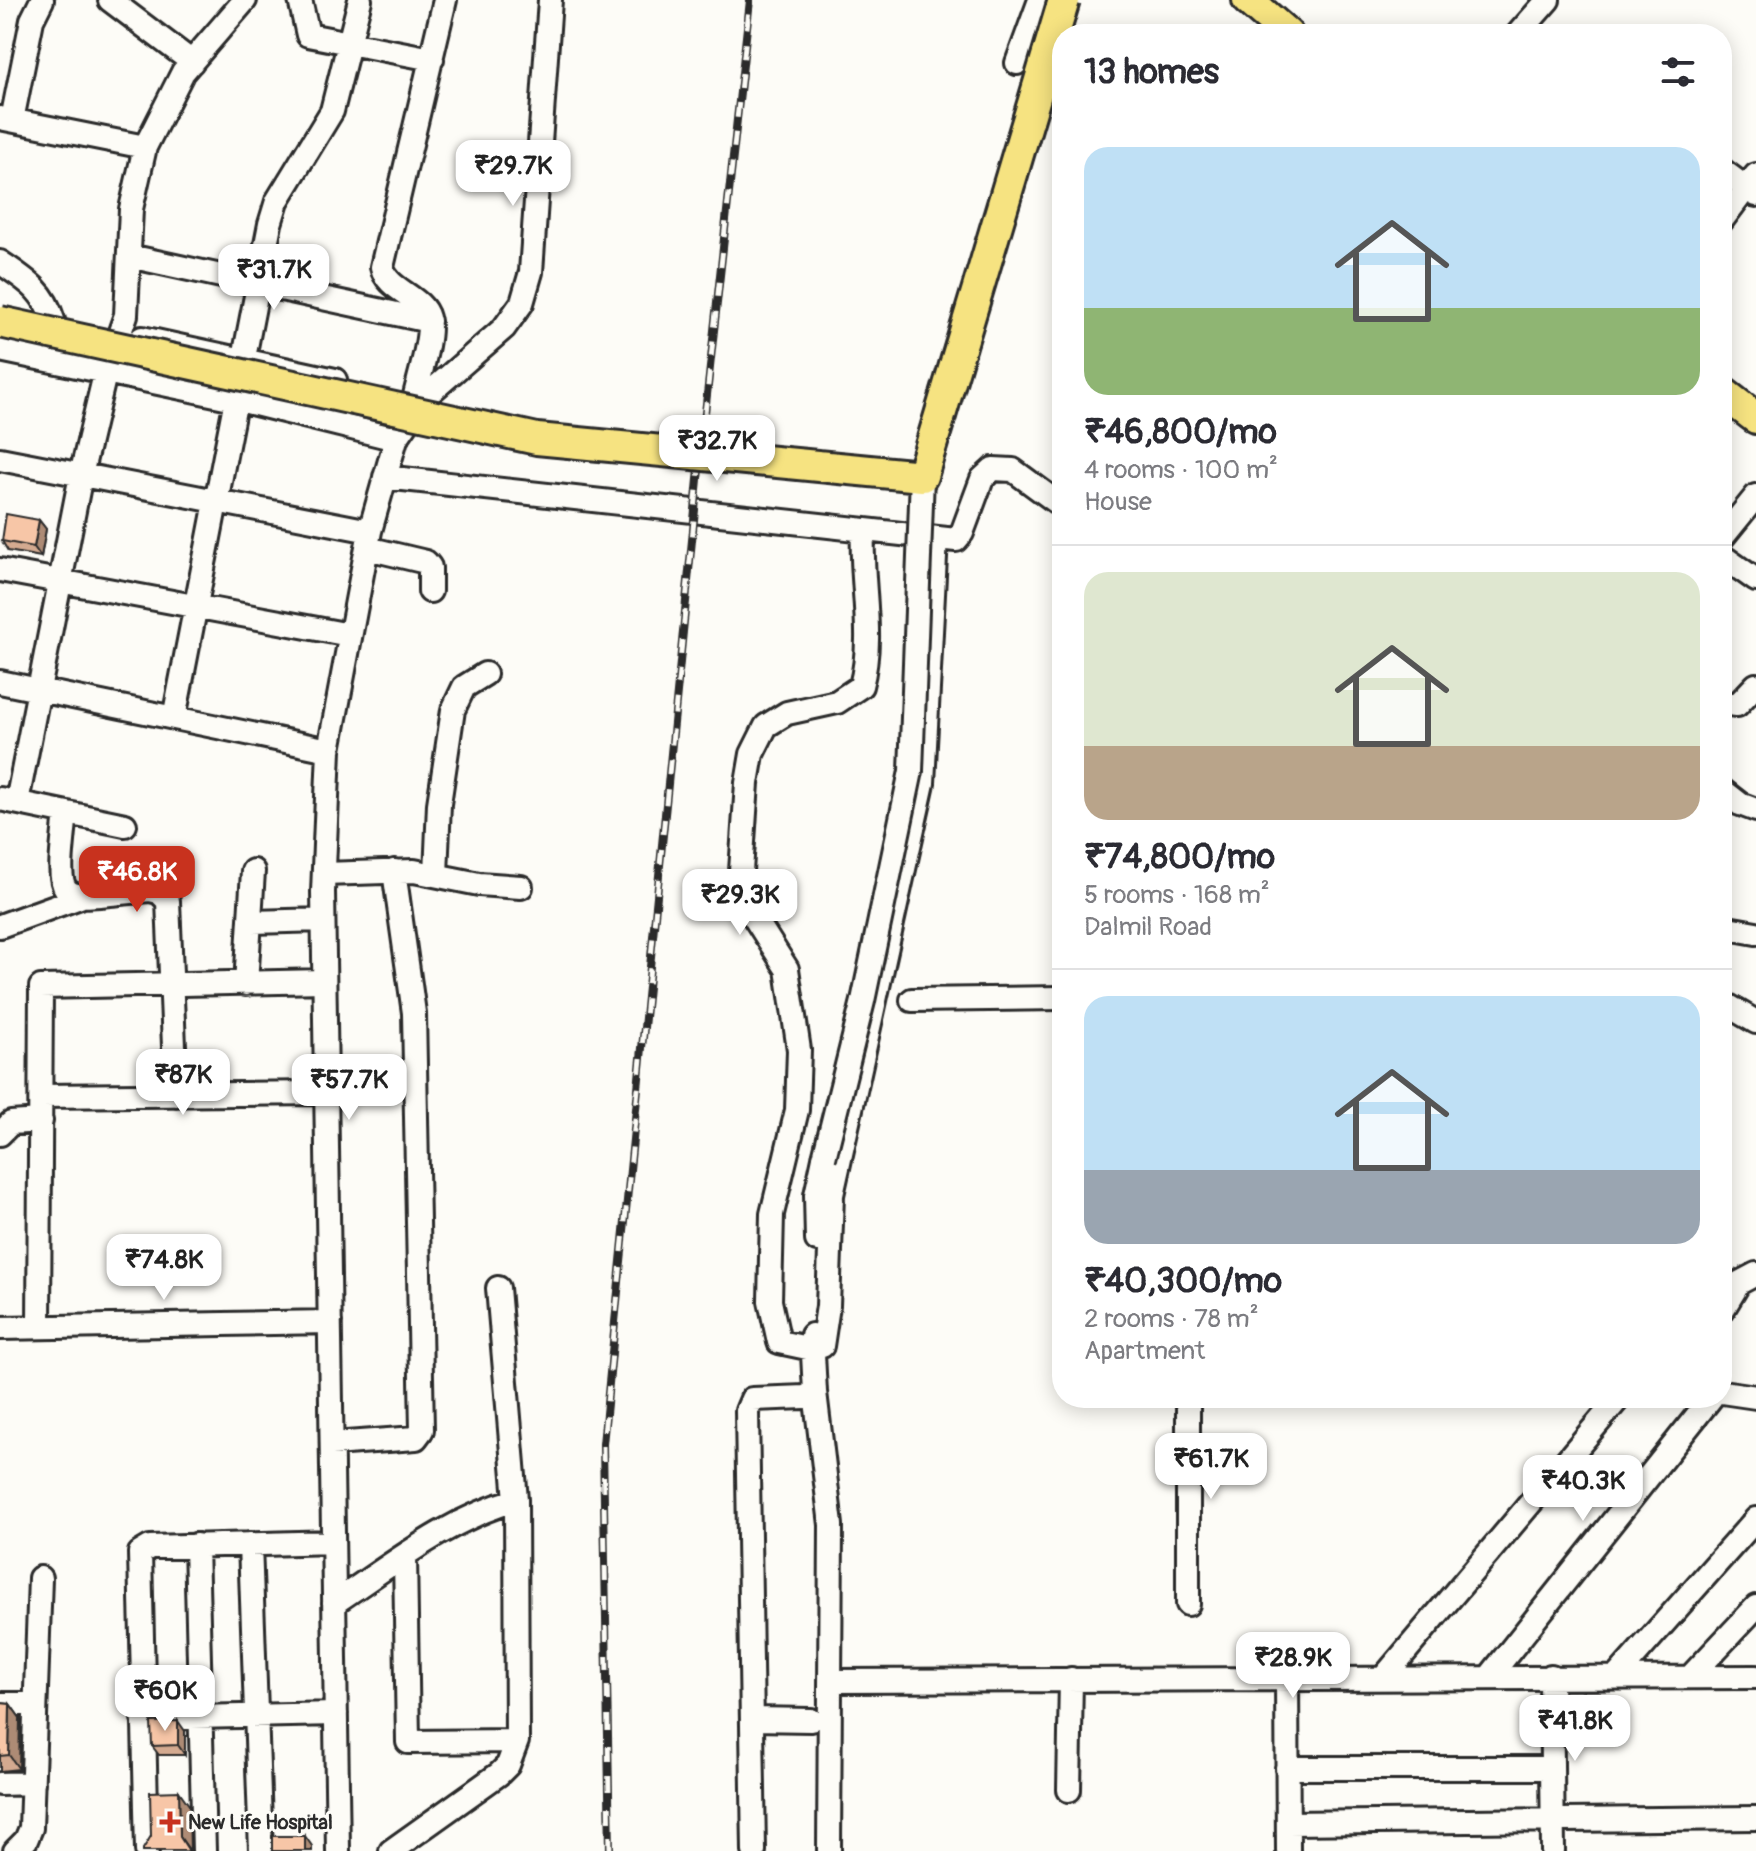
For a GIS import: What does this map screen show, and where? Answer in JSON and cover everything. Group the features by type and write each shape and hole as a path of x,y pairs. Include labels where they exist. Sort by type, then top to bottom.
{"main road":[{"path":"1057,24 1064,0"},
{"path":"1248,0 1276,24"},
{"path":"0,322 537,439 922,476 1052,40"},
{"path":"1732,380 1756,398"},
{"path":"1732,400 1756,418"}],"street":[{"path":"42,0 32,20 6,119 145,147"},
{"path":"110,0 192,62"},
{"path":"125,825 8,801 38,690 81,475 105,374 129,296 131,209 145,147 192,62 245,0"},
{"path":"300,0 308,35 432,59"},
{"path":"174,718 235,399 277,201 332,111 360,0"},
{"path":"418,401 429,321 422,307 385,277 382,267 445,0"},
{"path":"338,1851 323,920 329,750 368,540 396,439 418,401 504,328 522,303 531,272 550,0"},
{"path":"1017,63 1040,0"},
{"path":"1264,0 1290,24"},
{"path":"1527,24 1548,0"},
{"path":"1732,175 1753,186 1732,209"},
{"path":"129,256 429,321"},
{"path":"0,262 37,288 47,300 53,320"},
{"path":"0,309 244,358 418,401"},
{"path":"0,350 235,399 396,439"},
{"path":"0,459 215,501 368,540 426,562 430,567 430,591"},
{"path":"385,477 936,538 959,537 982,479 993,469 1013,470 1052,499"},
{"path":"829,1851 831,1525 812,1349 816,1195 863,1001 911,771 922,476"},
{"path":"1732,526 1756,496"},
{"path":"863,530 861,572 869,657 861,686 837,702 787,713 766,726 752,754 741,871 749,909 787,969 799,1050 797,1110 772,1214 770,1301 779,1342 812,1349 822,1346 828,1306 832,1195 923,783 936,538"},
{"path":"1732,563 1756,580"},
{"path":"0,570 350,635"},
{"path":"436,874 439,804 453,710 464,687 485,674"},
{"path":"0,682 329,750"},
{"path":"1732,704 1737,705 1756,685"},
{"path":"1732,798 1756,810"},
{"path":"66,813 59,875 68,894 80,897"},
{"path":"246,984 253,871"},
{"path":"324,874 394,871 521,887"},
{"path":"332,1444 416,1438 422,1434 414,1013 394,871"},
{"path":"0,926 80,897 159,892 168,901 171,913 176,1095"},
{"path":"252,922 323,920"},
{"path":"1732,929 1756,933"},
{"path":"39,1327 41,987 324,981"},
{"path":"912,1000 1052,998"},
{"path":"1732,1008 1756,1022"},
{"path":"41,1096 326,1093"},
{"path":"0,1134 11,1123 41,1121"},
{"path":"1732,1295 1739,1283 1756,1274"},
{"path":"393,1850 499,1774 508,1765 517,1741 516,1500 498,1288"},
{"path":"0,1328 330,1322"},
{"path":"754,1851 749,1403 752,1399 805,1397 815,1392"},
{"path":"1732,1393 1756,1397"},
{"path":"1188,1408 1188,1604"},
{"path":"1384,1677 1611,1408"},
{"path":"1490,1676 1703,1408"},
{"path":"334,1603 466,1517 516,1500"},
{"path":"1617,1676 1756,1519"},
{"path":"147,1851 140,1553 150,1547 333,1542"},
{"path":"250,1544 261,1851"},
{"path":"196,1545 204,1851"},
{"path":"405,1556 408,1742 517,1741"},
{"path":"15,1851 26,1840 31,1828 40,1578"},
{"path":"1690,1677 1756,1607"},
{"path":"1551,1676 1553,1851"},
{"path":"1287,1677 1288,1851"},
{"path":"831,1681 1756,1677"},
{"path":"1069,1790 1071,1679"},
{"path":"0,1704 35,1704"},
{"path":"143,1718 336,1714"},
{"path":"752,1719 811,1720"},
{"path":"1287,1768 1552,1768"},
{"path":"0,1784 33,1783"},
{"path":"1288,1823 1756,1818"}],"building":[{"path":"6,514 39,520 34,547 2,541"},
{"path":"0,1703 10,1704 9,1755 0,1756"},
{"path":"178,1721 178,1745 152,1746 151,1722"},
{"path":"179,1791 180,1837 189,1851 143,1851 151,1836 150,1792"},
{"path":"272,1836 305,1836 305,1851 272,1851"}],"railway":[{"path":"610,1851 603,1444 700,459 750,0"}],"place":[{"name":"New Life Hospital","path":"170,1822"}]}
